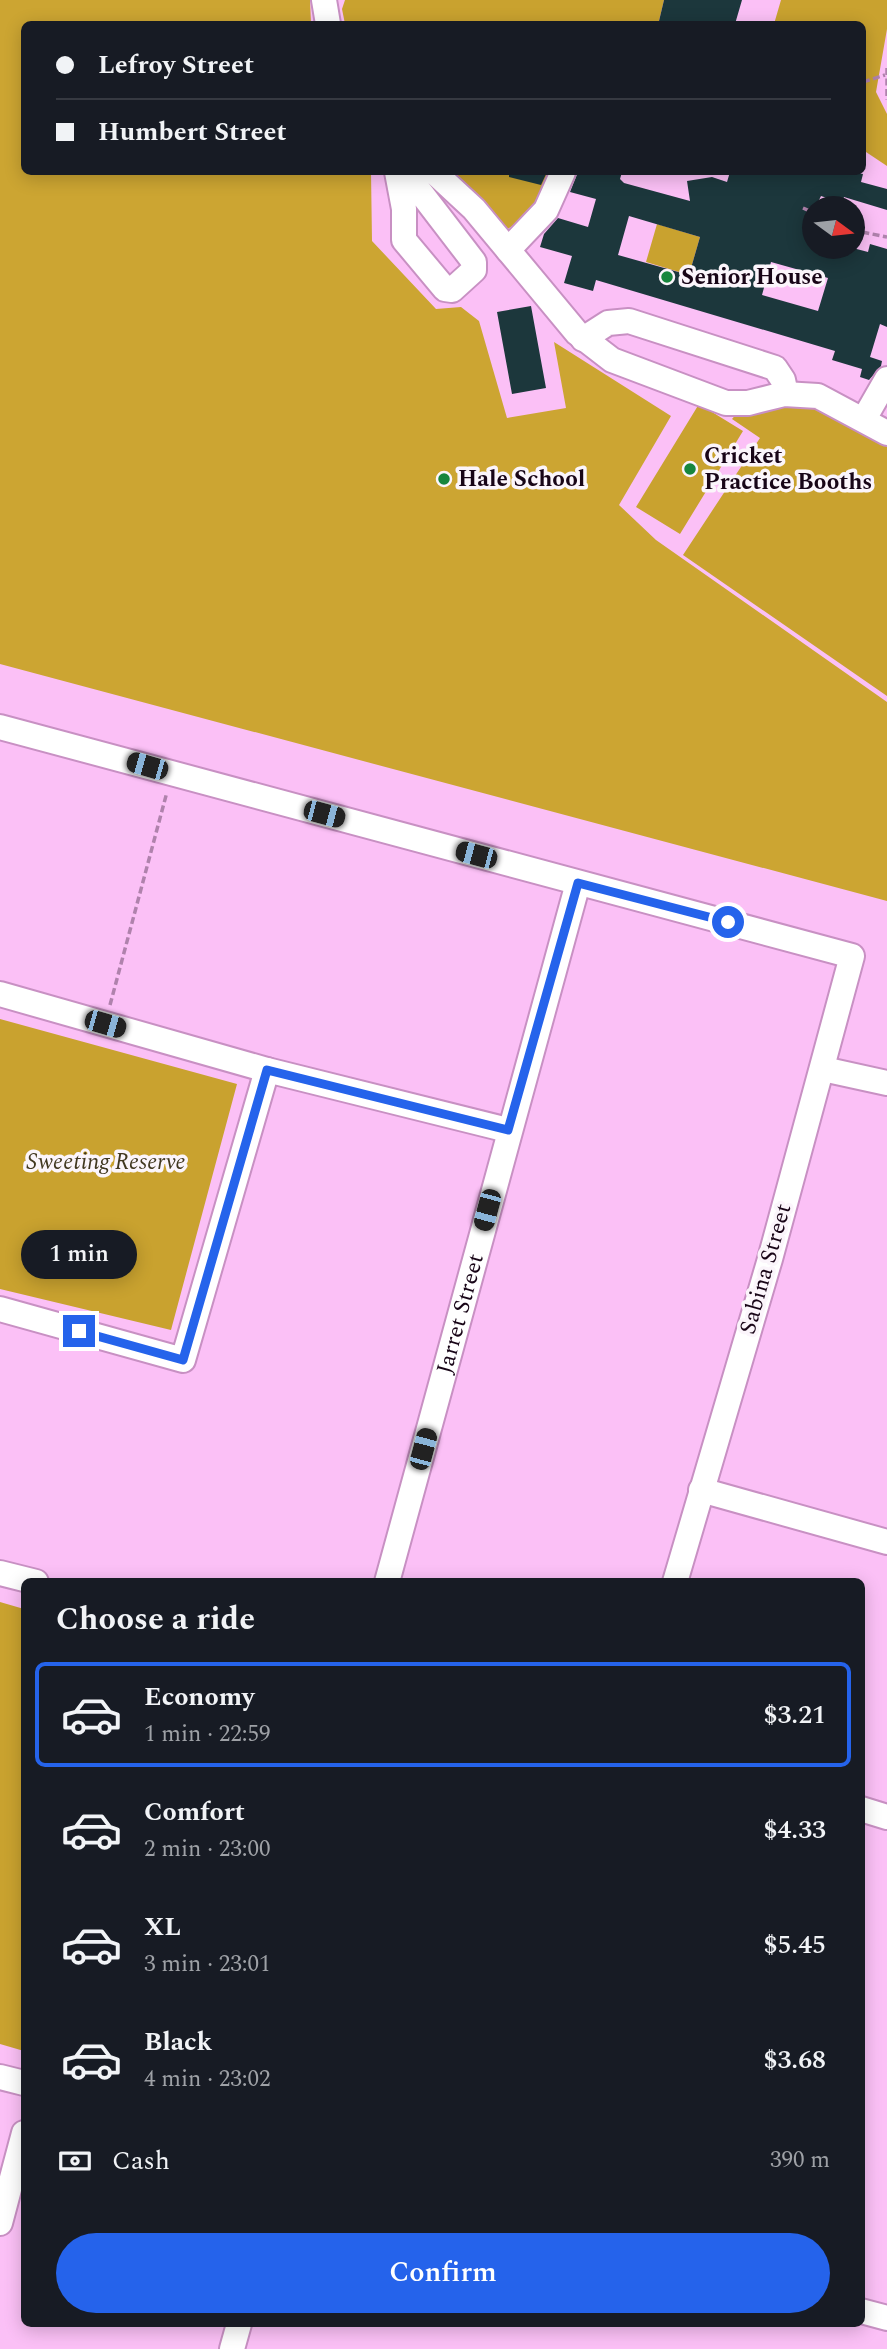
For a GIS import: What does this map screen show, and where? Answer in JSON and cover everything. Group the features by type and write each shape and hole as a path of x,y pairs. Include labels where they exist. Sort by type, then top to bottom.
{"street":[{"path":"324,0 328,21"},
{"path":"398,175 404,209 404,240 445,289 452,290 474,270 474,262 418,189 414,175"},
{"path":"437,175 474,209 583,339 625,366 726,404 748,404 786,394 818,396 887,433"},
{"path":"508,250 546,210 562,175"},
{"path":"583,339 608,323 629,321 775,368 783,380 786,394"},
{"path":"864,419 887,379"},
{"path":"0,727 578,883"},
{"name":"Sabina Street","path":"578,883 852,956 823,1069 677,1578"},
{"name":"Jarret Street","path":"388,1578 508,1130 578,883"},
{"path":"0,994 267,1070 508,1130"},
{"path":"823,1069 887,1083"},
{"path":"0,1309 183,1360 267,1070"},
{"path":"701,1490 887,1542"},
{"path":"0,1573 21,1578"},
{"path":"865,1811 887,1816"},
{"path":"0,2077 21,2082"},
{"path":"0,2223 21,2144"},
{"path":"865,2312 887,2318"},
{"path":"232,2349 238,2327"}],"path":[{"path":"887,68 887,100"},
{"path":"866,81 885,75"},
{"path":"865,233 887,237"},
{"path":"105,1024 171,772"}],"green space":[{"path":"345,0 664,0 659,21 344,21 342,9"},
{"path":"781,0 887,0 887,29 876,92 887,114 887,166 866,152 866,21 775,21"},
{"path":"455,175 556,175 528,216 506,230"},
{"path":"657,224 700,237 689,275 646,262"},
{"path":"805,400 887,441 887,696 683,555 760,438 732,419 740,410"},
{"name":"Cricket Practice Booths","path":"699,404 743,431 680,534 636,507"},
{"name":"Sweeting Reserve","path":"0,1019 237,1084 171,1330 0,1289"},
{"path":"0,1602 21,1608 21,2050 0,2044"}],"shaded area":[{"name":"Hale School","path":"0,0 310,0 311,21 21,21 21,175 371,175 372,241 436,309 461,307 479,321 507,418 566,408 554,342 671,416 619,505 656,540 887,702 887,901 0,664"}],"building":[{"path":"664,0 742,0 736,21 659,21"},
{"path":"509,175 546,175 541,185"},
{"name":"Senior House","path":"577,175 621,175 620,179 624,183 690,201 687,181 712,177 727,182 729,175 863,175 861,182 887,189 887,210 865,203 865,196 802,196 802,259 865,259 865,251 868,252 870,244 887,249 887,327 880,324 870,357 882,361 881,366 869,380 860,377 862,369 832,360 835,351 596,280 593,291 564,283 572,256 540,247 544,234 558,218 588,227 596,199 570,192","holes":["629,216 700,237 689,275 618,255","771,262 828,278 818,311 762,295"]},
{"path":"531,306 546,388 512,394 497,312"}],"place":[{"name":"Senior House","path":"667,277"},
{"name":"Cricket Practice Booths","path":"690,469"},
{"name":"Hale School","path":"444,479"}],"route":[{"path":"79,1331 183,1360 267,1070 508,1130 578,883 728,922"}]}
